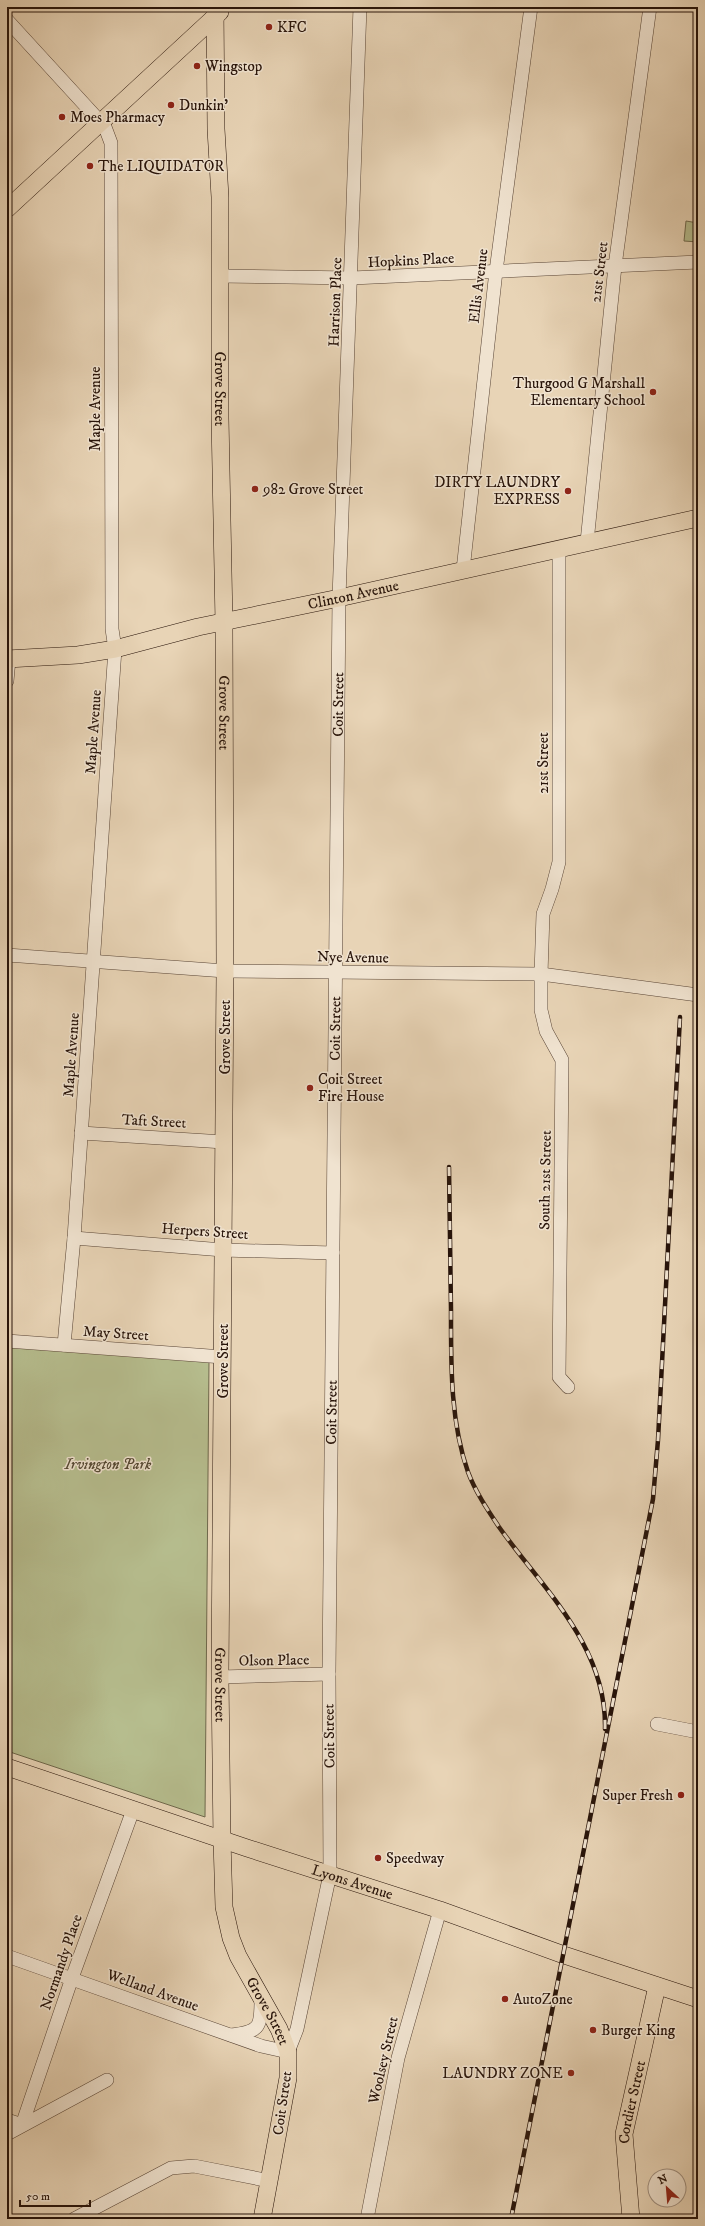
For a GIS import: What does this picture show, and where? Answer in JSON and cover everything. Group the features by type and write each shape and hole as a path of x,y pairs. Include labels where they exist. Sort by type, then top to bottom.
{"main road":[{"path":"7,208 101,122 218,10"},
{"name":"Grove Street","path":"218,10 221,276 220,418 224,622 226,972 220,1677 222,1840 225,1919 238,1956 261,1994 279,2029 288,2052"},
{"name":"Clinton Avenue","path":"8,659 78,655 115,649 224,622 340,598 698,518"},
{"name":"Lyons Avenue","path":"7,1767 222,1840 440,1910 698,1999"},
{"name":"Cordier Street","path":"631,2219 624,2134 657,1986"},
{"name":"Coit Street","path":"262,2219 288,2078 288,2052"}],"street":[{"name":"Harrison Place","path":"340,598 360,7"},
{"name":"Ellis Avenue","path":"463,570 496,271 530,7"},
{"name":"21st Street","path":"587,542 616,266 650,7"},
{"name":"Maple Avenue","path":"7,20 101,122 109,134 111,143 112,629 115,649 74,1238 64,1345"},
{"name":"Hopkins Place","path":"221,276 352,278 698,262"},
{"name":"21st Street","path":"541,974 543,914 552,889 559,862 559,548"},
{"name":"Coit Street","path":"288,2052 297,2029 330,1874 329,1674 340,598"},
{"path":"7,681 8,659"},
{"name":"Nye Avenue","path":"7,955 226,972 541,974 698,995"},
{"name":"South 21st Street","path":"541,974 541,1010 546,1031 562,1060 559,1377 568,1387"},
{"name":"Taft Street","path":"81,1133 224,1142"},
{"name":"Herpers Street","path":"74,1238 223,1250 333,1252"},
{"name":"May Street","path":"7,1340 223,1357"},
{"name":"Olson Place","path":"220,1677 329,1674"},
{"path":"657,1724 698,1732"},
{"name":"Normandy Place","path":"22,2125 72,1978 133,1810"},
{"name":"Woolsey Street","path":"367,2219 398,2058 440,1910"},
{"name":"Welland Avenue","path":"7,1956 262,2046 288,2052"},
{"path":"230,2035 245,2034 256,2028 261,2021 261,1994"},
{"path":"7,2134 107,2080"},
{"path":"7,2120 22,2125"},
{"path":"74,2219 171,2168 194,2166 270,2180"}],"green space":[{"path":"686,221 698,223 698,242 684,241"},
{"name":"Irvington Park","path":"7,1346 209,1361 205,1817 7,1751"}],"railway":[{"path":"511,2219 653,1499 658,1440 680,1017"},
{"path":"449,1167 452,1371 455,1412 462,1453 471,1479 486,1507 516,1550 552,1596 584,1645 595,1671 603,1699 605,1729"}],"place":[{"name":"KFC","path":"269,27"},
{"name":"Wingstop","path":"197,66"},
{"name":"Dunkin'","path":"171,105"},
{"name":"Moes Pharmacy","path":"62,117"},
{"name":"The LIQUIDATOR","path":"90,166"},
{"name":"Thurgood G Marshall Elementary School","path":"653,392"},
{"name":"982 Grove Street","path":"255,489"},
{"name":"DIRTY LAUNDRY EXPRESS","path":"568,491"},
{"name":"Coit Street Fire House","path":"310,1088"},
{"name":"Super Fresh","path":"681,1795"},
{"name":"Speedway","path":"378,1858"},
{"name":"AutoZone","path":"505,1999"},
{"name":"Burger King","path":"593,2030"},
{"name":"LAUNDRY ZONE","path":"571,2073"}]}
